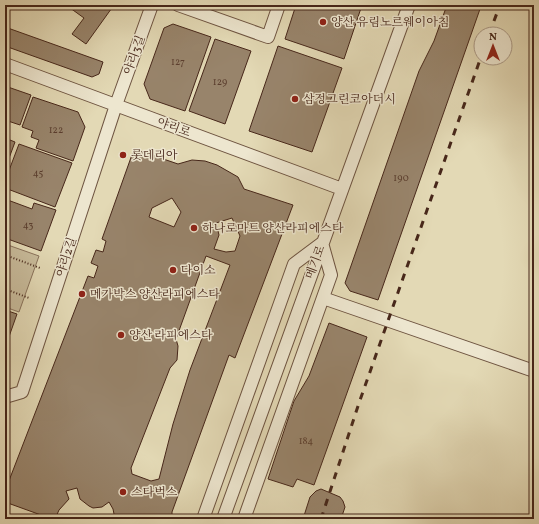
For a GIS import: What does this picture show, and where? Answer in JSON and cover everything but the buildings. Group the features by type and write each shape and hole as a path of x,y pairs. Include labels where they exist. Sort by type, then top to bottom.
{"street":[{"name":"야리3길","path":"116,105 152,5"},
{"path":"178,5 268,37 279,5"},
{"name":"메기로","path":"223,519 409,5"},
{"name":"야리로","path":"5,64 342,189"},
{"name":"야리2길","path":"5,397 22,392 116,105"},
{"path":"203,519 294,264 322,243 331,275 244,519"},
{"path":"324,298 534,371"}],"path":[{"path":"5,256 40,268"},
{"path":"5,289 29,298"}],"shaded area":[{"path":"5,244 39,256 19,312 5,307"}],"railway":[{"path":"492,26 500,5"},
{"path":"321,519 359,403 478,66"}],"place":[{"name":"양산 유림노르웨이아침","path":"323,22"},
{"name":"삼정그린코아더시","path":"295,99"},
{"name":"롯데리아","path":"123,155"},
{"name":"하나로마트 양산라피에스타","path":"194,228"},
{"name":"다이소","path":"173,270"},
{"name":"메가박스 양산라피에스타","path":"82,294"},
{"name":"양산 라피에스타","path":"121,335"},
{"name":"스타벅스","path":"123,492"}]}
